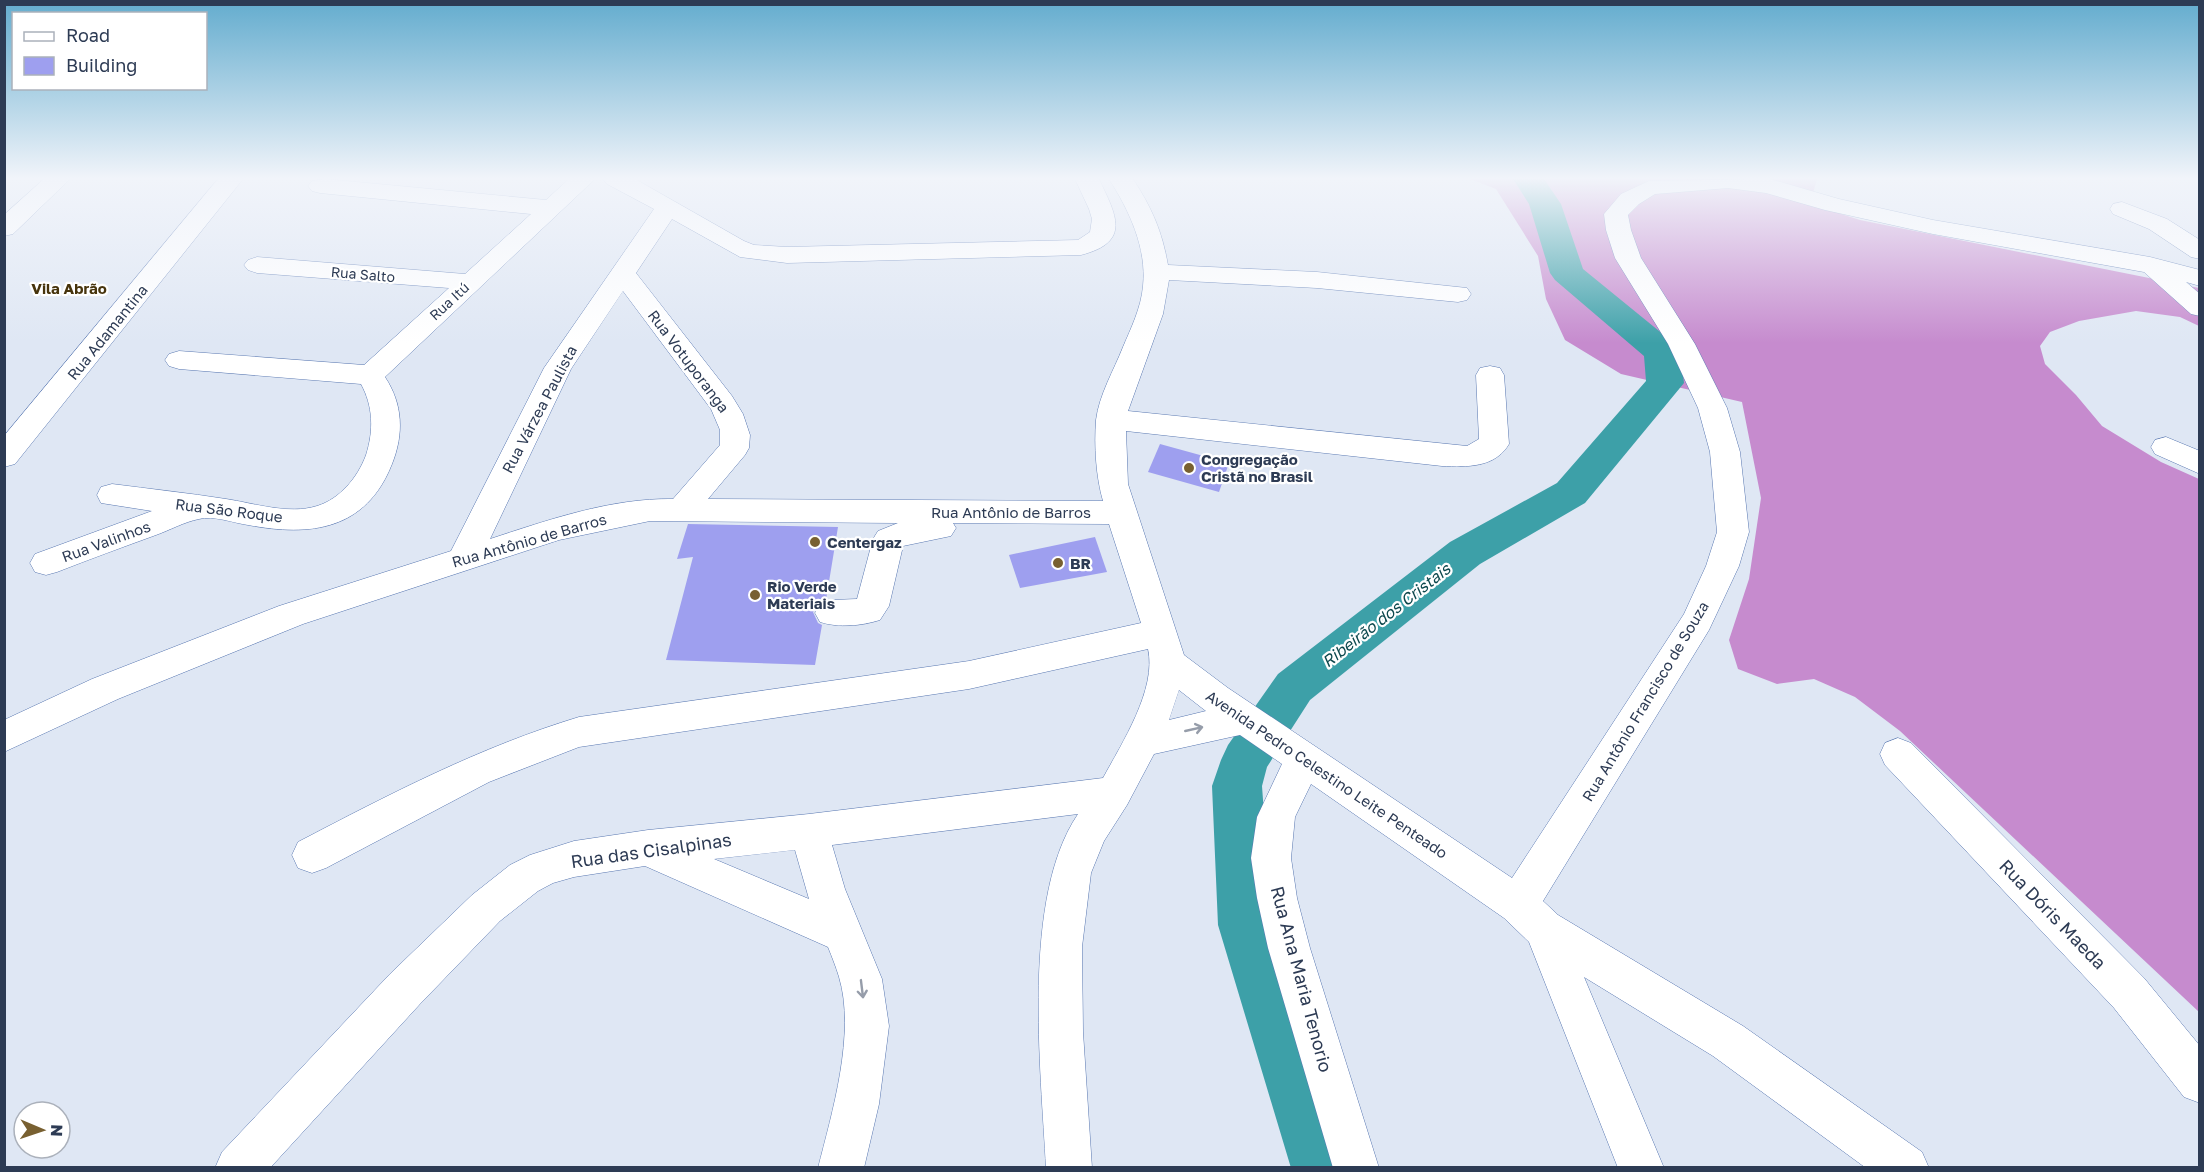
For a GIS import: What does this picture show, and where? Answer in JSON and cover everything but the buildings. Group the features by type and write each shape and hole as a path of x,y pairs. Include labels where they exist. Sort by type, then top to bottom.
{"street":[{"name":"Rua Adamantina","path":"10,444 185,234"},
{"name":"Rua Itú","path":"370,375 521,234"},
{"name":"Rua Várzea Paulista","path":"464,558 558,368 649,234"},
{"path":"713,234 748,252 768,254 1081,247 1096,243 1104,234"},
{"path":"1069,1167 1061,1032 1061,947 1071,873 1088,832 1114,793 1142,742 1157,706 1164,647 1113,484 1111,419 1116,399 1150,314 1156,287 1156,272 1148,234"},
{"name":"Rua Antônio Francisco de Souza","path":"1531,917 1697,621 1715,584 1733,532 1730,479 1724,439 1712,402 1670,325 1633,272 1618,234"},
{"name":"Rua Antônio Francisco de Souza","path":"1973,234 2150,265 2199,278"},
{"path":"2172,234 2199,252"},
{"name":"Rua Salto","path":"257,265 469,282"},
{"path":"2150,265 2199,308"},
{"name":"Rua Votuporanga","path":"622,272 722,403 734,424 737,435 734,448 681,510"},
{"path":"1156,272 1317,280 1458,294"},
{"path":"179,360 370,375"},
{"name":"Rua São Roque","path":"112,495 279,518 320,517 345,505 367,482 377,466 386,442 385,404 378,386 370,375"},
{"path":"1111,419 1442,456 1472,457 1494,444 1490,375"},
{"path":"2166,447 2199,464"},
{"name":"Rua Valinhos","path":"46,563 200,506"},
{"name":"Rua Antônio de Barros","path":"4,737 105,689 291,615 557,529 599,519 650,510 1122,513"},
{"path":"832,613 868,611 872,606 889,539 894,535 967,524 993,512"},
{"path":"312,855 446,784 543,742 579,732 1164,647"},
{"name":"Avenida Pedro Celestino Leite Penteado","path":"1164,647 1249,721 1531,917 1728,1041 1906,1167"},
{"path":"1142,742 1223,722 1249,721"},
{"name":"Rua Ana Maria Tenorio","path":"1295,752 1276,817 1271,858 1277,898 1290,948 1356,1167"},
{"name":"Rua Dóris Maeda","path":"1898,754 2129,993 2199,1081"},
{"name":"Rua das Cisalpinas","path":"238,1167 405,989 486,908 524,878 544,868 574,859 648,848 808,831 1114,793"},
{"path":"808,831 825,889 861,979 867,1026 857,1104 841,1167"},
{"path":"648,848 843,934"},
{"path":"1531,917 1641,1167"}],"shaded area":[{"path":"1524,234 1928,234 2199,288 2199,326 2180,317 2136,311 2079,321 2050,332 2040,346 2045,364 2076,395 2102,426 2161,462 2199,479 2199,1012 1900,731 1855,697 1814,679 1777,684 1738,669 1729,640 1749,579 1761,498 1742,402 1621,374 1565,340 1546,299 1538,256"}],"waterway":[{"name":"Ribeirão dos Cristais","path":"1322,1168 1245,925 1237,786 1245,760 1294,687 1465,553 1571,493 1665,383 1662,352 1567,273 1554,234"}],"place":[{"name":"Congregação Cristã no Brasil","path":"1189,468"},
{"name":"Centergaz","path":"815,542"},
{"name":"BR","path":"1058,563"},
{"name":"Rio Verde Materiais","path":"755,595"}],"district":[{"name":"Vila Abrão","path":"69,288"}]}
